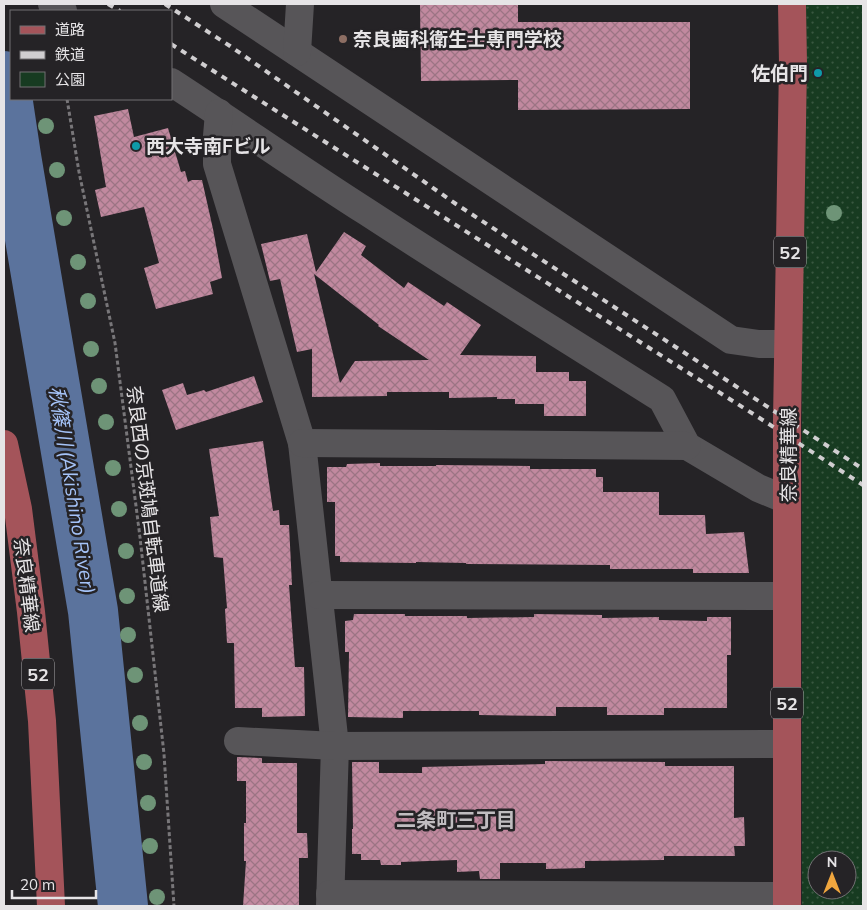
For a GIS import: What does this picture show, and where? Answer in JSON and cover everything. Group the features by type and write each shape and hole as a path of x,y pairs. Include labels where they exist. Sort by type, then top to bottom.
{"main road":[{"name":"奈良精華線","path":"787,901 788,344 793,64 792,4"},
{"name":"奈良精華線","path":"4,444 18,509 31,612 43,730 51,906"}],"street":[{"path":"224,4 730,340 759,344 788,344"},
{"path":"297,52 300,4"},
{"path":"172,83 369,213 662,399 687,446"},
{"path":"219,113 216,136 217,164 302,443 335,746 330,900 787,901"},
{"path":"302,443 687,446 758,488 788,500"},
{"path":"319,595 788,596"},
{"path":"238,740 335,746 788,744"}],"path":[{"name":"奈良西の京斑鳩自転車道線","path":"67,100 79,172 113,334 117,363 140,537 164,754 174,906"}],"green space":[{"path":"802,4 863,4 863,906 802,906"}],"building":[{"path":"420,4 518,4 518,22 690,22 690,109 518,110 518,80 421,81"},
{"path":"128,109 134,137 168,128 181,172 185,171 188,182 202,180 222,278 210,282 213,294 156,309 144,268 159,263 144,207 101,217 95,190 106,187 94,116"},
{"path":"344,232 366,246 361,255 404,288 408,282 444,306 447,302 481,325 460,355 536,356 536,372 569,372 569,381 586,381 586,416 544,416 544,404 515,404 515,399 497,399 497,397 449,398 449,392 387,392 387,396 312,397 312,349 297,352 280,279 270,281 261,244 307,234 316,272","holes":["314,274 379,325 429,360 355,361 340,383"]},
{"path":"254,376 263,402 176,430 162,390 183,383 187,395 204,390 206,392"},
{"path":"263,441 273,511 279,510 280,525 289,525 292,585 289,585 295,667 304,667 305,716 262,717 262,708 235,708 234,643 227,643 225,609 227,608 223,558 214,557 210,517 219,516 209,449"},
{"path":"380,463 380,466 530,466 530,469 596,469 596,477 603,477 603,492 659,492 659,515 705,515 706,534 744,532 749,573 693,573 693,569 610,569 610,565 340,562 340,556 335,556 335,502 327,502 327,467"},
{"path":"354,614 467,616 467,618 534,617 534,614 602,615 602,618 659,617 659,620 707,621 707,617 731,617 731,655 727,655 727,708 664,708 664,715 607,715 607,707 556,707 556,716 479,715 479,711 403,711 403,718 348,717 349,652 345,652 345,621 353,620"},
{"path":"237,757 262,758 262,763 297,763 297,833 307,833 308,858 299,858 299,906 243,906 246,861 244,861 244,823 246,823 246,781 237,781"},
{"path":"545,761 665,762 665,766 734,766 734,818 744,817 745,846 734,846 735,856 664,856 664,860 585,861 585,868 546,869 546,863 500,863 500,879 480,879 479,871 457,872 457,860 401,862 401,865 381,865 380,860 361,860 361,854 352,854 352,762 379,762 379,773 422,773 422,767 545,764"}],"waterway":[{"name":"秋篠川 (Akishino River)","path":"4,76 93,611 123,906"}],"railway":[{"path":"108,4 118,10"},
{"path":"165,4 230,46 456,204 863,469"},
{"path":"172,45 863,485"}],"place":[{"name":"奈良歯科衛生士専門学校","path":"343,39"},
{"name":"佐伯門","path":"818,73"},
{"name":"西大寺南Fビル","path":"136,146"}],"district":[{"name":"二条町三丁目","path":"456,819"}]}
